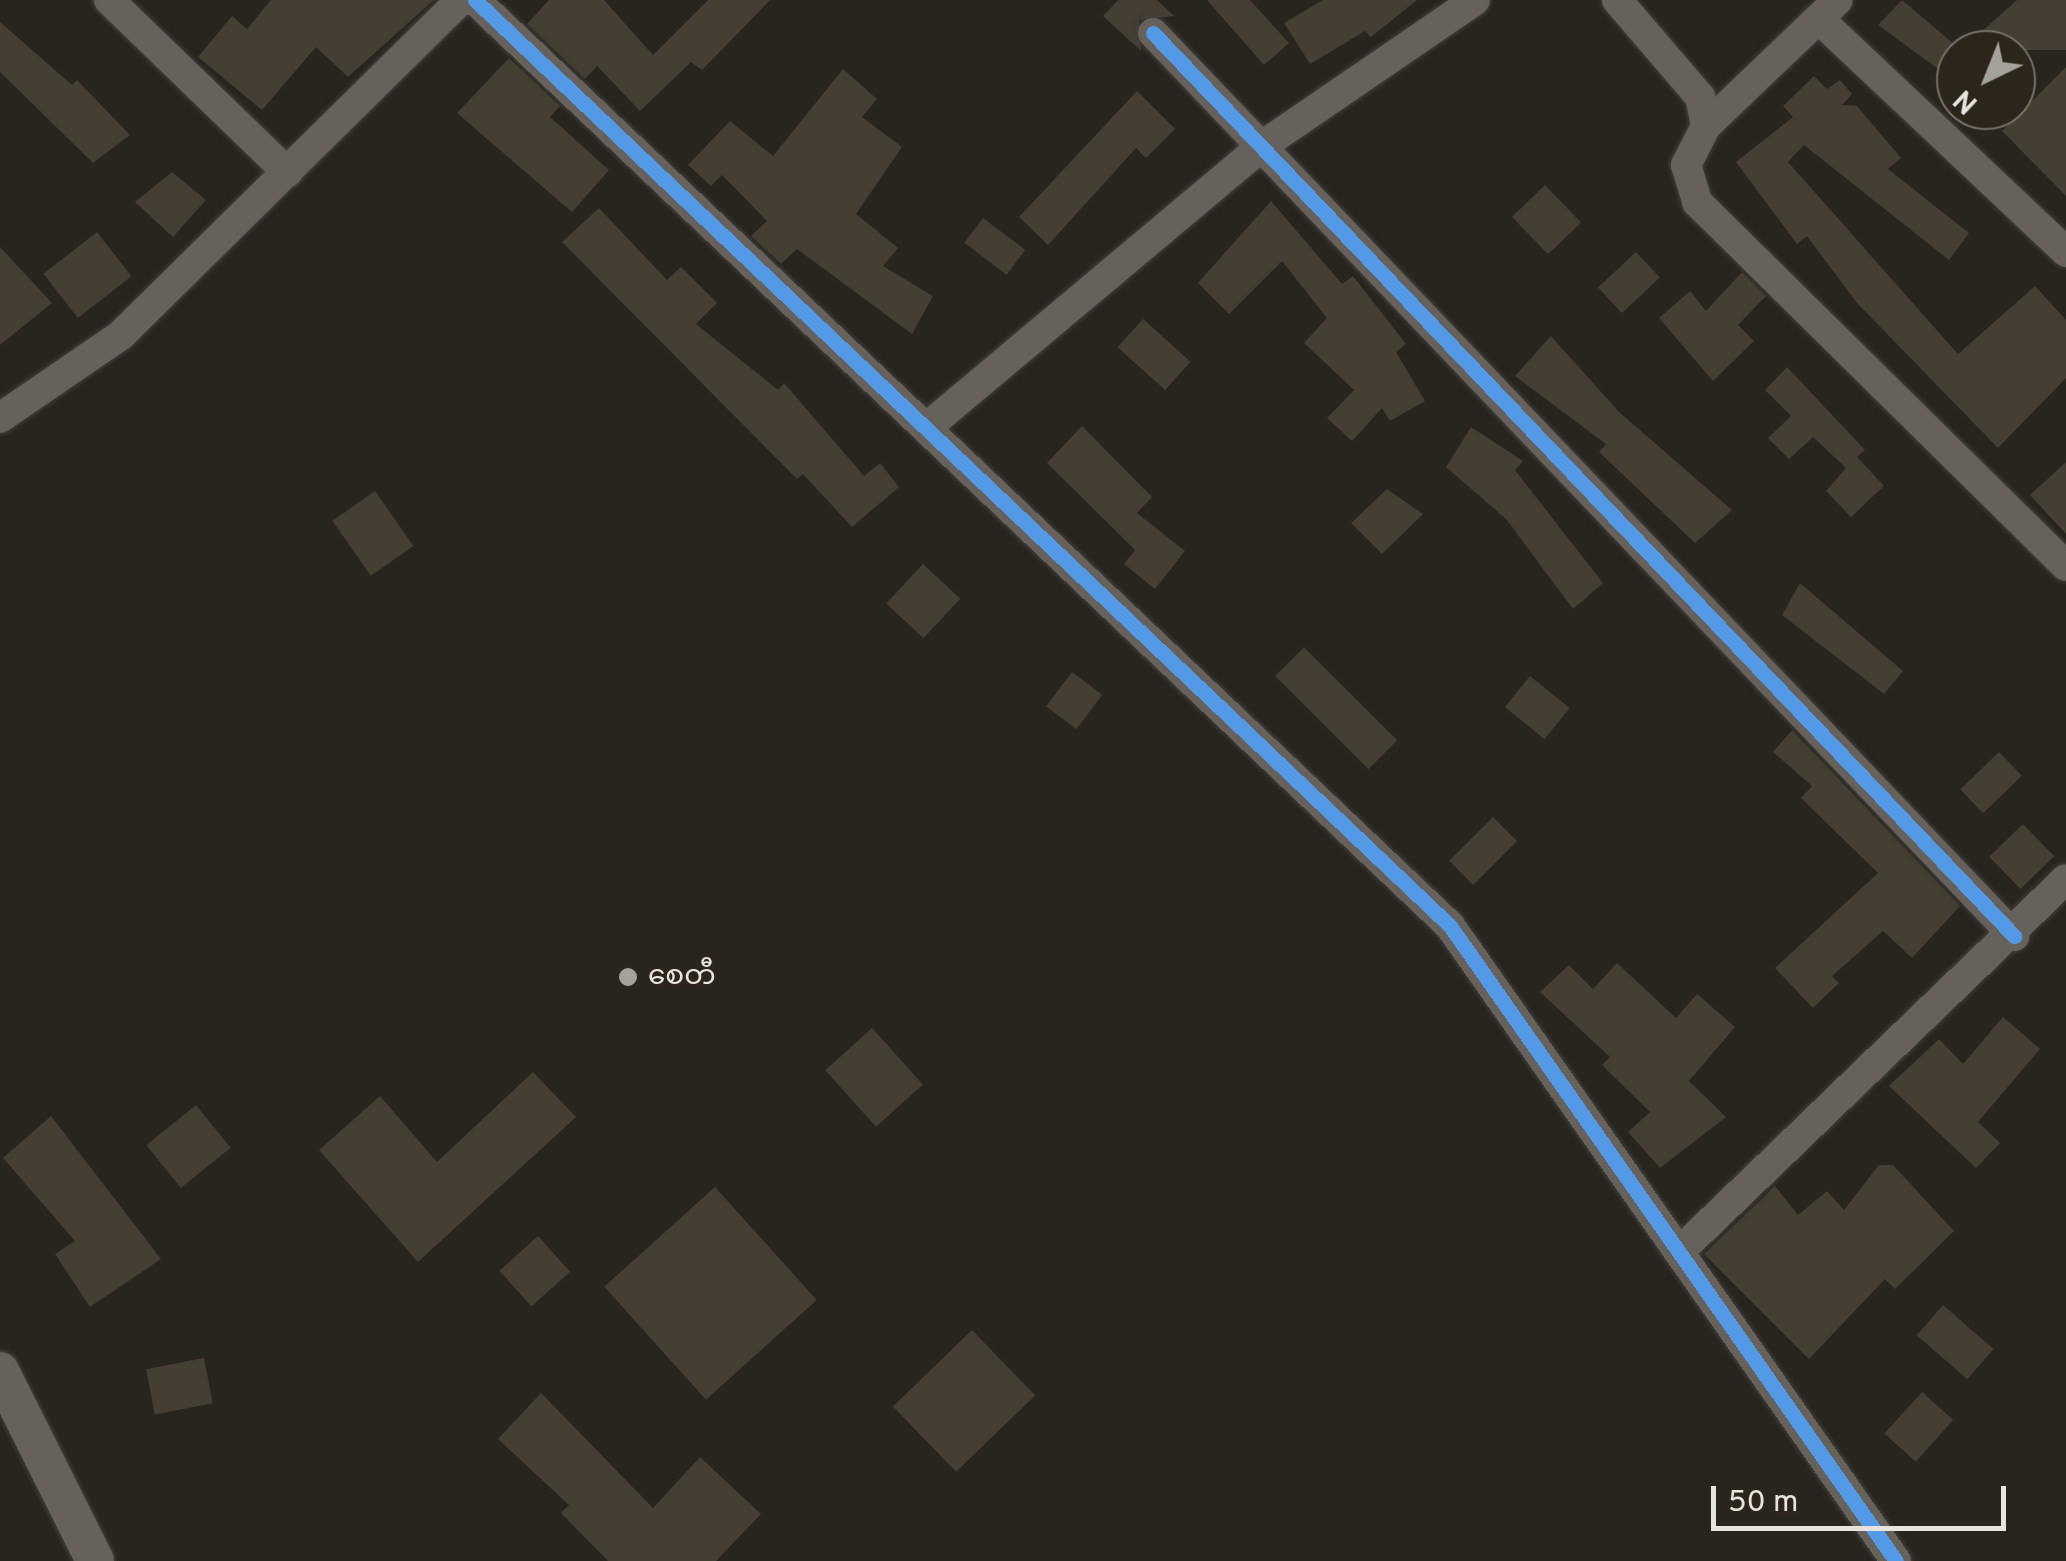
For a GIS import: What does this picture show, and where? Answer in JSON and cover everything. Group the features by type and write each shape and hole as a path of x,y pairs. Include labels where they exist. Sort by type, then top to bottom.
{"street":[{"path":"108,0 287,172"},
{"path":"3,410 121,336 462,0"},
{"path":"475,0 1450,926 1896,1561"},
{"path":"926,428 1262,146 1475,0"},
{"path":"1618,0 1700,97 1706,126"},
{"path":"2066,252 1829,10 1706,126 1686,165 1697,202 2066,566"},
{"path":"1153,32 2014,936"},
{"path":"1679,1252 2014,936 2066,879"},
{"path":"0,1371 95,1561"}],"building":[{"path":"271,0 434,0 348,77 316,47 262,110 198,57 232,16 247,29"},
{"path":"549,0 604,0 653,55 708,0 770,0 702,70 691,62 640,111 597,66 585,79 527,24"},
{"path":"1118,0 1157,0 1174,16 1139,20 1141,51 1103,16"},
{"path":"1207,0 1250,0 1289,43 1264,65"},
{"path":"1323,0 1417,0 1371,37 1365,31 1310,64 1284,23"},
{"path":"1902,0 1937,30 1936,67 1878,25"},
{"path":"2017,0 2066,0 2066,50 2036,50 2036,30 1983,30"},
{"path":"0,22 72,85 77,80 130,135 93,163 0,72"},
{"path":"509,58 560,106 550,117 609,170 572,212 457,113"},
{"path":"2066,67 2066,196 2002,131 2036,130 2036,97"},
{"path":"843,69 877,99 862,117 902,147 856,214 898,248 883,266 933,296 912,334 797,249 781,264 751,236 767,221 722,175 711,186 688,165 730,121 773,156"},
{"path":"1814,76 1827,89 1840,80 1852,94 1842,105 1857,106 1901,158 1888,169 1969,233 1949,260 1804,145 1788,162 1958,354 2035,286 2066,320 2066,378 1998,448 1857,303 1807,236 1797,244 1736,162 1793,117 1783,106"},
{"path":"1137,91 1175,129 1146,158 1136,148 1048,245 1019,217"},
{"path":"172,172 206,200 173,237 135,202"},
{"path":"1545,185 1581,222 1548,254 1512,217"},
{"path":"1271,201 1342,284 1353,276 1406,344 1396,352 1425,401 1390,421 1382,408 1352,441 1327,418 1354,390 1304,343 1327,318 1282,261 1229,314 1198,283"},
{"path":"599,208 667,280 681,267 717,303 696,324 778,390 784,383 864,476 880,463 899,487 852,527 803,474 797,479 562,242"},
{"path":"983,218 1025,250 1007,275 964,243"},
{"path":"97,232 131,276 78,318 43,274"},
{"path":"0,247 52,303 0,345"},
{"path":"1636,252 1660,278 1622,313 1598,287"},
{"path":"1742,272 1766,296 1738,325 1754,341 1713,381 1659,318 1690,291 1706,311"},
{"path":"1143,319 1191,362 1165,390 1118,347"},
{"path":"1551,336 1619,412 1732,510 1695,543 1599,452 1606,444 1515,376"},
{"path":"1787,367 1865,450 1857,457 1884,486 1851,517 1826,491 1846,468 1813,437 1789,459 1768,438 1791,416 1765,390"},
{"path":"1082,426 1152,497 1137,513 1185,551 1155,589 1124,564 1135,550 1047,463"},
{"path":"1471,427 1523,461 1515,470 1603,583 1573,609 1506,519 1446,467"},
{"path":"2066,462 2066,534 2030,495"},
{"path":"1387,489 1423,514 1382,554 1351,523"},
{"path":"375,491 413,546 371,576 332,521"},
{"path":"923,564 960,599 923,638 886,603"},
{"path":"1800,583 1903,671 1884,694 1782,615"},
{"path":"1304,647 1397,740 1368,769 1275,676"},
{"path":"1072,672 1102,695 1076,729 1046,706"},
{"path":"1530,676 1570,708 1544,739 1505,707"},
{"path":"1792,730 1960,906 1912,958 1883,931 1832,976 1839,983 1813,1008 1775,968 1878,873 1801,798 1812,786 1773,752"},
{"path":"1999,752 2022,776 1983,813 1960,790"},
{"path":"1493,817 1517,841 1473,885 1449,861"},
{"path":"2023,824 2054,856 2020,889 1989,857"},
{"path":"1617,963 1676,1018 1697,994 1735,1027 1689,1081 1726,1117 1660,1168 1628,1132 1650,1112 1602,1065 1610,1057 1540,992 1569,965 1593,989"},
{"path":"2003,1017 2040,1049 1978,1122 2000,1143 1976,1168 1889,1086 1939,1039 1963,1064"},
{"path":"872,1028 923,1084 876,1127 825,1070"},
{"path":"533,1072 576,1117 418,1262 319,1150 380,1096 437,1162"},
{"path":"196,1105 231,1148 181,1188 146,1145"},
{"path":"51,1116 161,1259 90,1307 55,1254 75,1241 3,1158"},
{"path":"1879,1165 1893,1165 1954,1231 1895,1289 1885,1279 1809,1359 1704,1254 1775,1186 1798,1215 1827,1191 1844,1210"},
{"path":"715,1187 817,1300 706,1400 604,1287"},
{"path":"538,1236 570,1272 531,1306 499,1271"},
{"path":"1943,1305 1994,1349 1967,1379 1917,1335"},
{"path":"972,1330 1035,1395 956,1472 893,1406"},
{"path":"204,1358 213,1403 155,1414 146,1369"},
{"path":"1922,1392 1953,1420 1916,1462 1885,1434"},
{"path":"541,1393 653,1508 700,1457 761,1514 716,1561 608,1561 561,1513 569,1505 498,1439"}],"cycle path":[{"path":"475,0 1450,926 1896,1561"},
{"path":"1153,33 2014,936"}],"place":[{"name":"စေတီ","path":"628,977"}]}
